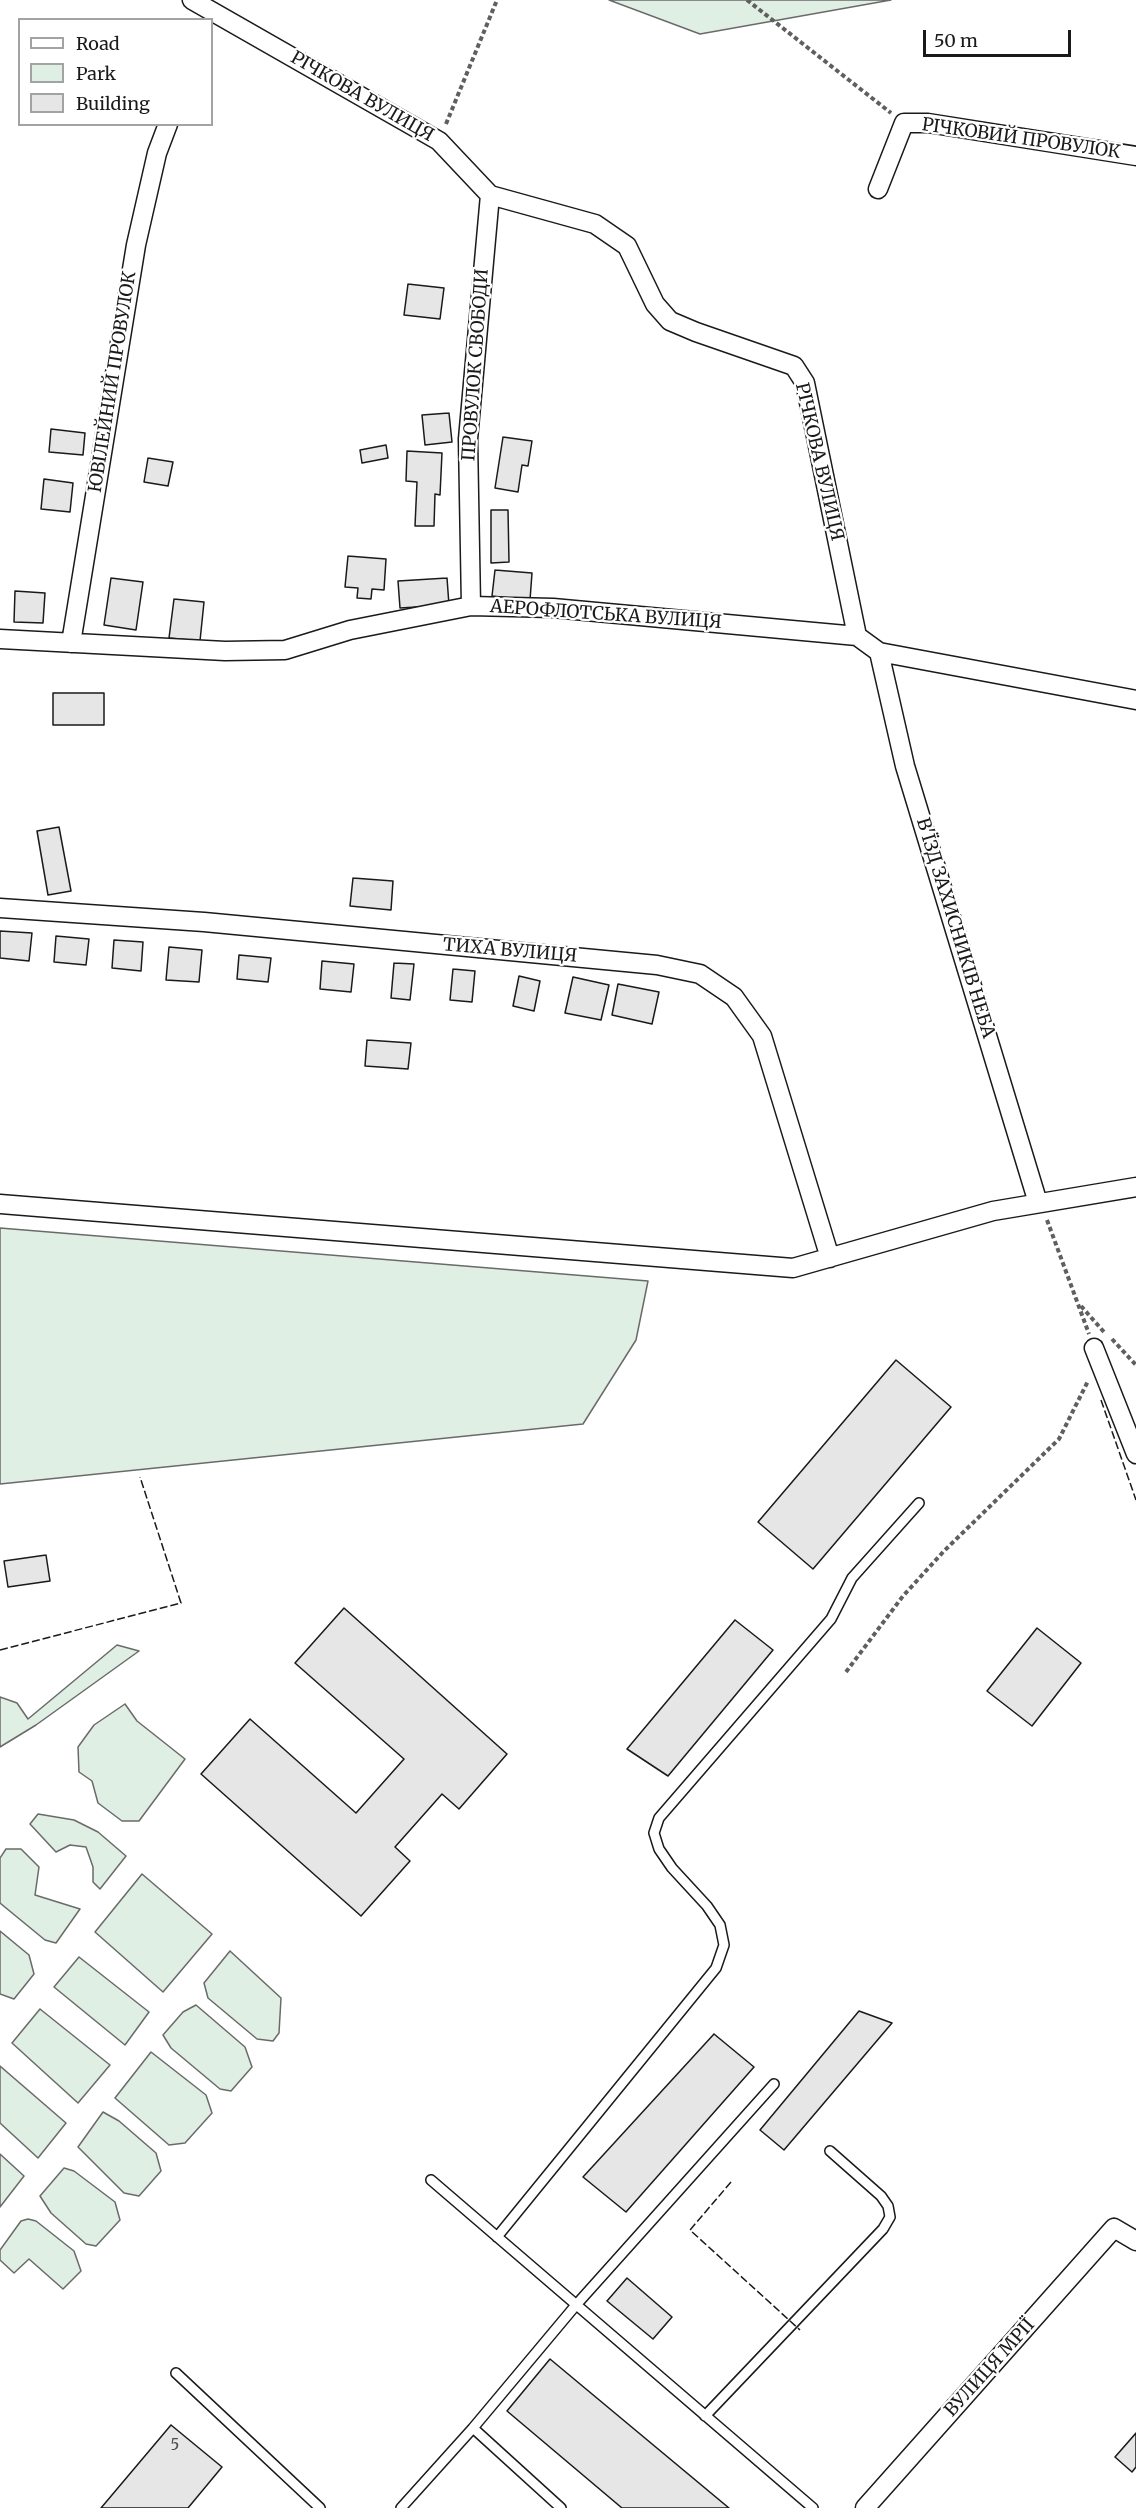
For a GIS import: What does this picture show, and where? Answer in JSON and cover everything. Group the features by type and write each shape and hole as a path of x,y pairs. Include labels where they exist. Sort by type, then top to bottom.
{"street":[{"name":"РІЧКОВА ВУЛИЦЯ","path":"192,0 213,16 439,141 490,195 595,224 627,246 655,304 670,321 794,366 805,383 856,636"},
{"name":"РІЧКОВИЙ ПРОВУЛОК","path":"878,189 904,123 928,123 1136,156"},
{"name":"ЮВІЛЕЙНИЙ ПРОВУЛОК","path":"70,643 136,245 157,153 167,126"},
{"name":"ПРОВУЛОК СВОБОДИ","path":"471,606 468,439 490,195"},
{"name":"АЕРОФЛОТСЬКА ВУЛИЦЯ","path":"0,639 225,651 285,650 351,630 471,606 553,608 856,636 879,652 1136,700"},
{"name":"В'ЇЗД ЗАХИСНИКІВ НЕБА","path":"879,652 905,766 1038,1203"},
{"name":"ТИХА ВУЛИЦЯ","path":"0,908 204,922 657,964 700,974 734,997 762,1036 830,1258"},
{"path":"0,1204 793,1268 993,1211 1136,1187"},
{"path":"1094,1348 1136,1454"},
{"path":"1114,2228 1136,2230"},
{"path":"1114,2228 1136,2241"},
{"name":"ВУЛИЦЯ МРІЇ","path":"865,2508 1114,2228"}],"lane":[{"path":"497,2237 716,1968 724,1945 720,1925 659,1849 654,1833 659,1818 831,1619 852,1578 919,1503"},
{"path":"401,2508 576,2305 774,2084"},
{"path":"705,2416 883,2229 890,2217 888,2206 880,2196 830,2151"},
{"path":"431,2180 813,2508"},
{"path":"176,2373 320,2508"},
{"path":"472,2428 561,2508"}],"path":[{"path":"439,141 497,0"},
{"path":"747,0 904,123"},
{"path":"1038,1203 1050,1226 1094,1348"},
{"path":"846,1672 903,1596 937,1558 1059,1439 1090,1377"}],"green space":[{"path":"609,0 891,0 700,34"},
{"path":"0,1228 648,1281 636,1340 583,1424 0,1484"},
{"path":"117,1645 139,1651 36,1725 0,1747 0,1697 17,1703 28,1719"},
{"path":"125,1704 137,1721 185,1759 139,1821 122,1821 98,1803 92,1781 79,1772 78,1747 94,1725"},
{"path":"38,1814 74,1820 98,1832 126,1856 100,1889 93,1882 93,1867 86,1847 70,1845 56,1852 30,1824"},
{"path":"6,1849 21,1849 39,1867 35,1895 80,1909 56,1943 45,1940 0,1903 0,1858"},
{"path":"142,1874 212,1934 163,1992 95,1932"},
{"path":"0,1931 29,1955 34,1974 14,1999 0,1994"},
{"path":"230,1951 281,1998 279,2033 273,2041 257,2039 208,1998 204,1983"},
{"path":"79,1957 149,2012 125,2045 54,1987"},
{"path":"196,2005 245,2047 252,2067 231,2091 220,2089 171,2048 163,2035 183,2012"},
{"path":"40,2009 110,2065 78,2103 12,2043"},
{"path":"151,2052 206,2095 212,2113 185,2143 169,2145 115,2098"},
{"path":"0,2066 66,2123 38,2158 0,2123"},
{"path":"103,2112 119,2121 156,2153 161,2171 139,2196 124,2193 78,2147"},
{"path":"0,2154 24,2176 0,2207"},
{"path":"64,2168 74,2171 115,2202 120,2220 96,2246 86,2244 51,2213 40,2196"},
{"path":"28,2219 36,2221 74,2251 81,2271 63,2289 29,2259 14,2273 0,2260 0,2250 21,2221"}],"building":[{"path":"408,284 444,288 440,319 404,315"},
{"path":"449,413 452,442 425,445 422,415"},
{"path":"51,429 85,433 83,455 49,452"},
{"path":"503,437 532,441 528,466 522,465 518,492 495,488"},
{"path":"386,445 388,458 362,463 360,450"},
{"path":"407,451 442,453 440,495 435,494 434,526 415,526 417,482 406,481"},
{"path":"148,458 173,462 168,486 144,482"},
{"path":"44,479 73,483 70,512 41,509"},
{"path":"491,510 508,510 509,562 491,563"},
{"path":"348,556 386,559 384,590 372,589 371,599 357,598 358,588 345,587"},
{"path":"495,570 532,573 530,600 492,596"},
{"path":"111,578 143,582 136,630 104,625"},
{"path":"447,578 449,605 400,608 398,581"},
{"path":"15,591 45,593 43,623 14,622"},
{"path":"174,599 204,602 200,641 169,638"},
{"path":"53,693 104,693 104,725 53,725"},
{"path":"59,827 71,891 48,895 37,831"},
{"path":"353,878 393,881 391,910 350,906"},
{"path":"0,931 32,933 29,961 0,958"},
{"path":"56,936 89,939 86,965 54,962"},
{"path":"114,940 143,942 141,971 112,968"},
{"path":"169,947 202,950 199,982 166,980"},
{"path":"239,955 271,958 268,982 237,979"},
{"path":"322,961 354,964 351,992 320,989"},
{"path":"394,963 414,964 410,1000 391,998"},
{"path":"453,969 475,971 472,1002 450,1000"},
{"path":"519,976 540,981 534,1011 513,1006"},
{"path":"573,977 609,985 601,1020 565,1013"},
{"path":"618,984 659,992 652,1024 612,1015"},
{"path":"367,1040 411,1043 408,1069 365,1066"},
{"path":"896,1360 951,1407 813,1569 758,1522"},
{"path":"46,1555 50,1581 8,1587 4,1561"},
{"path":"344,1608 507,1754 459,1809 442,1794 395,1847 410,1861 361,1916 201,1774 250,1719 356,1813 404,1759 295,1663"},
{"path":"735,1620 773,1650 668,1776 627,1749"},
{"path":"1037,1628 1081,1663 1032,1726 987,1691"},
{"path":"859,2011 892,2023 784,2150 760,2130"},
{"path":"714,2034 754,2067 626,2212 583,2177"},
{"path":"627,2278 672,2317 653,2339 607,2301"},
{"path":"550,2359 729,2508 622,2508 507,2411"},
{"path":"171,2425 222,2467 188,2508 101,2508"},
{"path":"1136,2433 1136,2467 1132,2472 1115,2457"}],"fence":[{"path":"1101,1400 1136,1500"},
{"path":"0,1650 181,1603 140,1477"},
{"path":"731,2182 690,2230 800,2330"}]}
